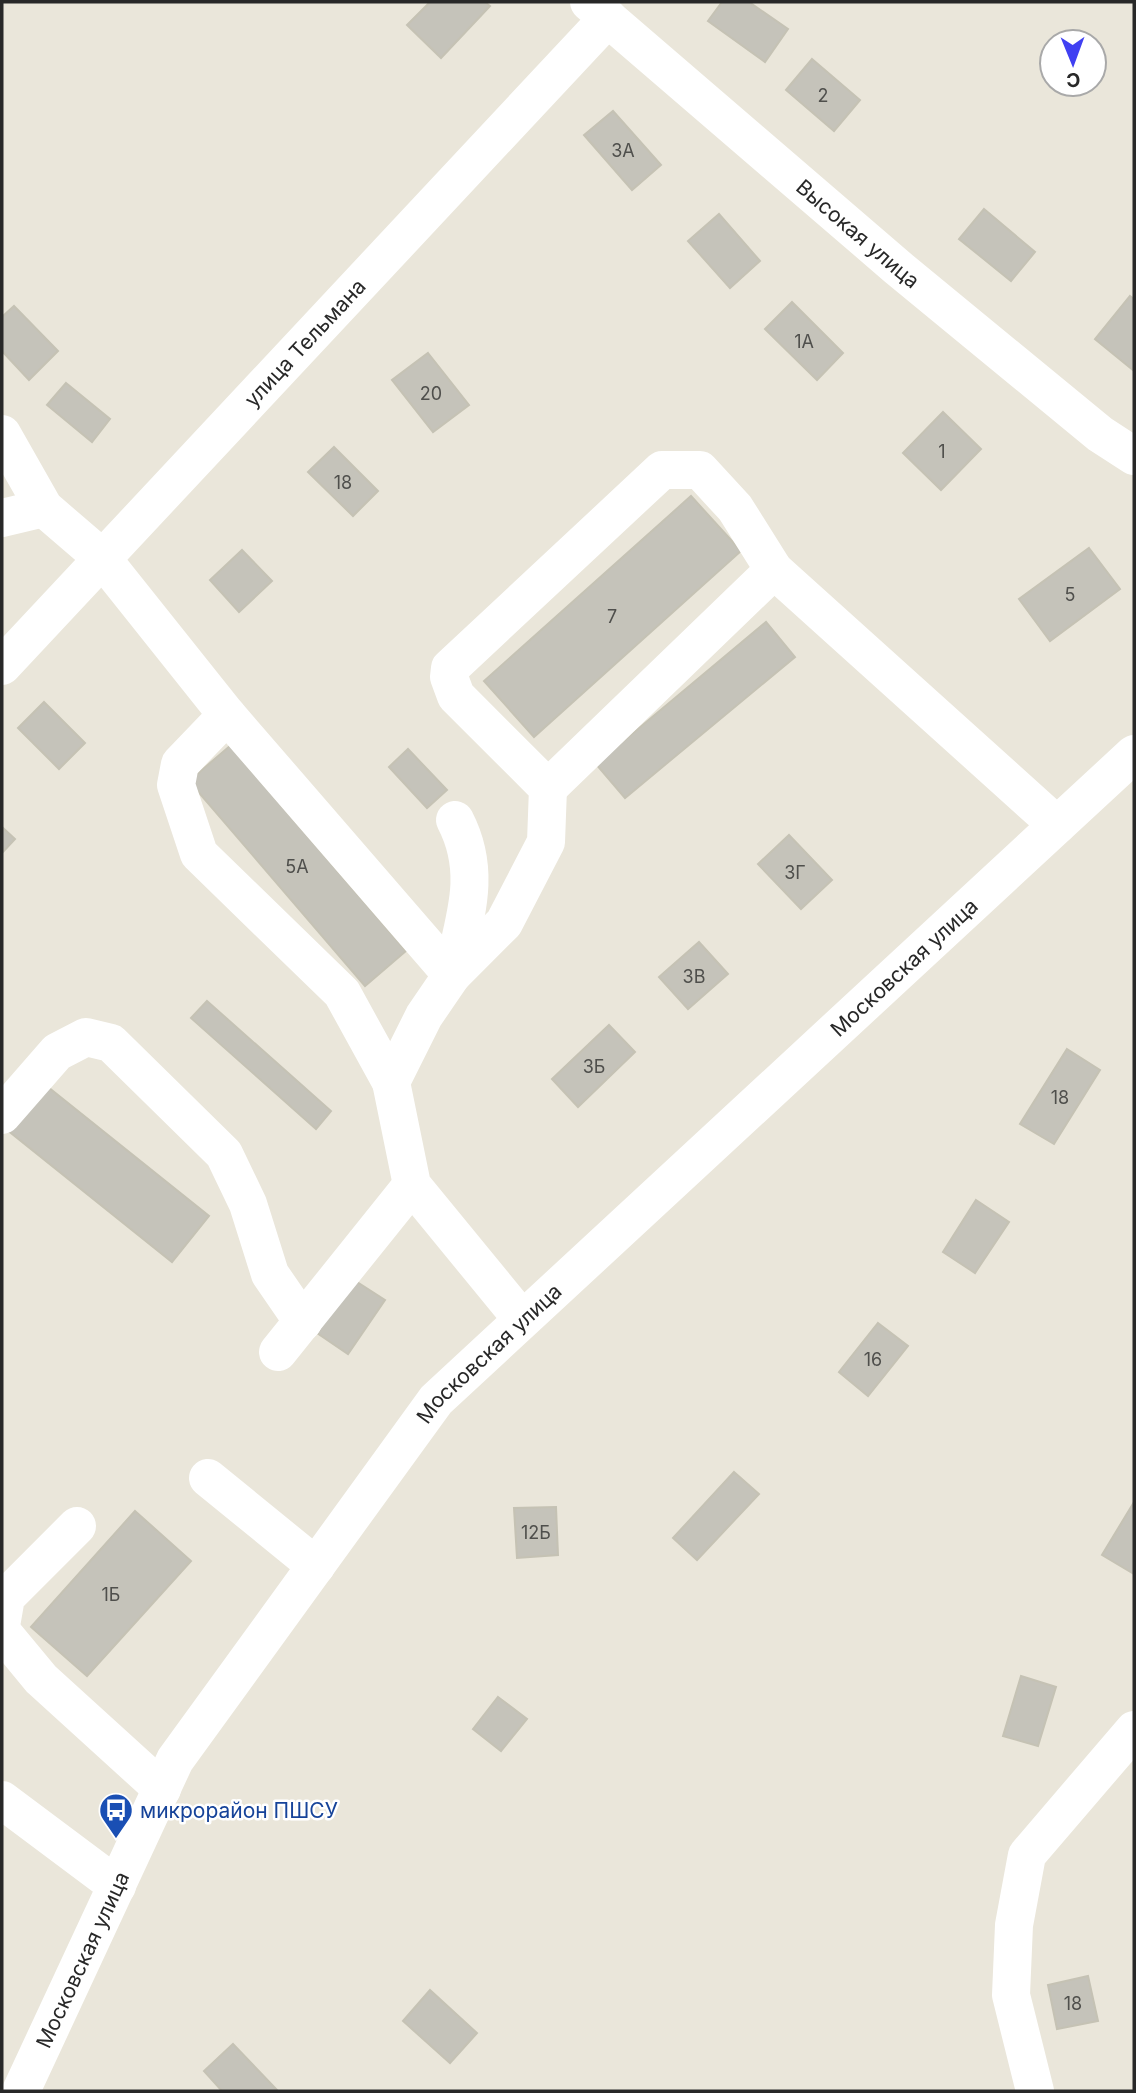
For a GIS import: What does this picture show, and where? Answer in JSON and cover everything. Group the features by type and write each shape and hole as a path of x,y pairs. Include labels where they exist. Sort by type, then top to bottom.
{"street":[{"name":"Высокая улица","path":"598,10 907,276 1100,434 1134,456"},
{"name":"улица Тельмана","path":"2,666 598,10"},
{"path":"2,434 44,509 101,557 227,715 452,975"},
{"path":"548,788 456,696 449,677 450,668 662,470 700,470 735,508 774,570 1056,825"},
{"path":"2,518 44,509"},
{"path":"391,1082 424,1016 452,975 504,923 546,842 548,788 774,570"},
{"path":"227,715 180,764 176,785 200,854 342,993 391,1082 412,1185 521,1318"},
{"name":"Московская улица","path":"21,2091 175,1760 436,1399 1134,754"},
{"path":"452,975 472,881 466,842 455,820"},
{"path":"2,1115 57,1052 86,1037 111,1043 224,1154 248,1204 270,1274 303,1322"},
{"path":"278,1352 412,1185"},
{"path":"208,1478 316,1566"},
{"path":"2,1620 6,1597 77,1526"},
{"path":"2,1632 41,1679 162,1789"},
{"path":"1035,2091 1011,1995 1014,1925 1027,1855 1134,1730"},
{"path":"2,1800 117,1886"}],"building":[{"path":"430,2 485,2 490,6 441,58 407,25"},
{"path":"722,2 749,2 788,29 765,62 708,21"},
{"path":"812,59 860,100 834,131 786,90"},
{"path":"613,111 661,165 632,190 584,135"},
{"path":"984,209 1035,252 1011,281 959,239"},
{"path":"719,214 760,261 730,288 688,241"},
{"path":"1130,296 1134,299 1134,371 1095,339"},
{"path":"792,302 843,353 817,380 765,329"},
{"path":"14,306 58,351 29,380 2,351 2,317"},
{"path":"428,353 469,405 433,432 392,380"},
{"path":"66,383 110,419 92,442 47,405"},
{"path":"943,412 981,449 941,490 903,453"},
{"path":"334,447 378,491 353,516 308,472"},
{"path":"691,496 741,551 534,737 484,681"},
{"path":"1089,548 1120,589 1050,641 1019,599"},
{"path":"242,550 272,581 239,612 210,580"},
{"path":"766,622 795,657 625,798 596,764"},
{"path":"44,702 85,743 59,769 18,728"},
{"path":"230,746 406,951 365,986 189,781"},
{"path":"408,749 447,790 427,808 389,767"},
{"path":"2,827 15,839 2,853"},
{"path":"789,835 832,880 801,909 758,864"},
{"path":"699,942 728,974 688,1009 659,977"},
{"path":"207,1001 331,1111 316,1129 191,1018"},
{"path":"609,1025 635,1052 578,1107 552,1079"},
{"path":"1067,1049 1100,1070 1054,1144 1020,1124"},
{"path":"43,1083 209,1216 172,1262 6,1129"},
{"path":"976,1200 1009,1222 975,1273 943,1252"},
{"path":"354,1280 385,1300 348,1354 317,1333"},
{"path":"878,1323 908,1346 868,1396 839,1372"},
{"path":"734,1472 759,1494 697,1560 673,1538"},
{"path":"1134,1502 1134,1574 1102,1555"},
{"path":"556,1507 558,1555 517,1558 514,1508"},
{"path":"135,1511 191,1561 87,1676 31,1627"},
{"path":"1021,1676 1056,1687 1038,1746 1003,1736"},
{"path":"498,1697 527,1719 501,1751 473,1729"},
{"path":"1088,1976 1098,2021 1057,2029 1048,1985"},
{"path":"430,1990 477,2033 450,2063 403,2021"},
{"path":"233,2044 278,2091 222,2091 204,2071"}],"place":[{"name":"микрорайон ПШСУ","path":"116,1840"}]}
